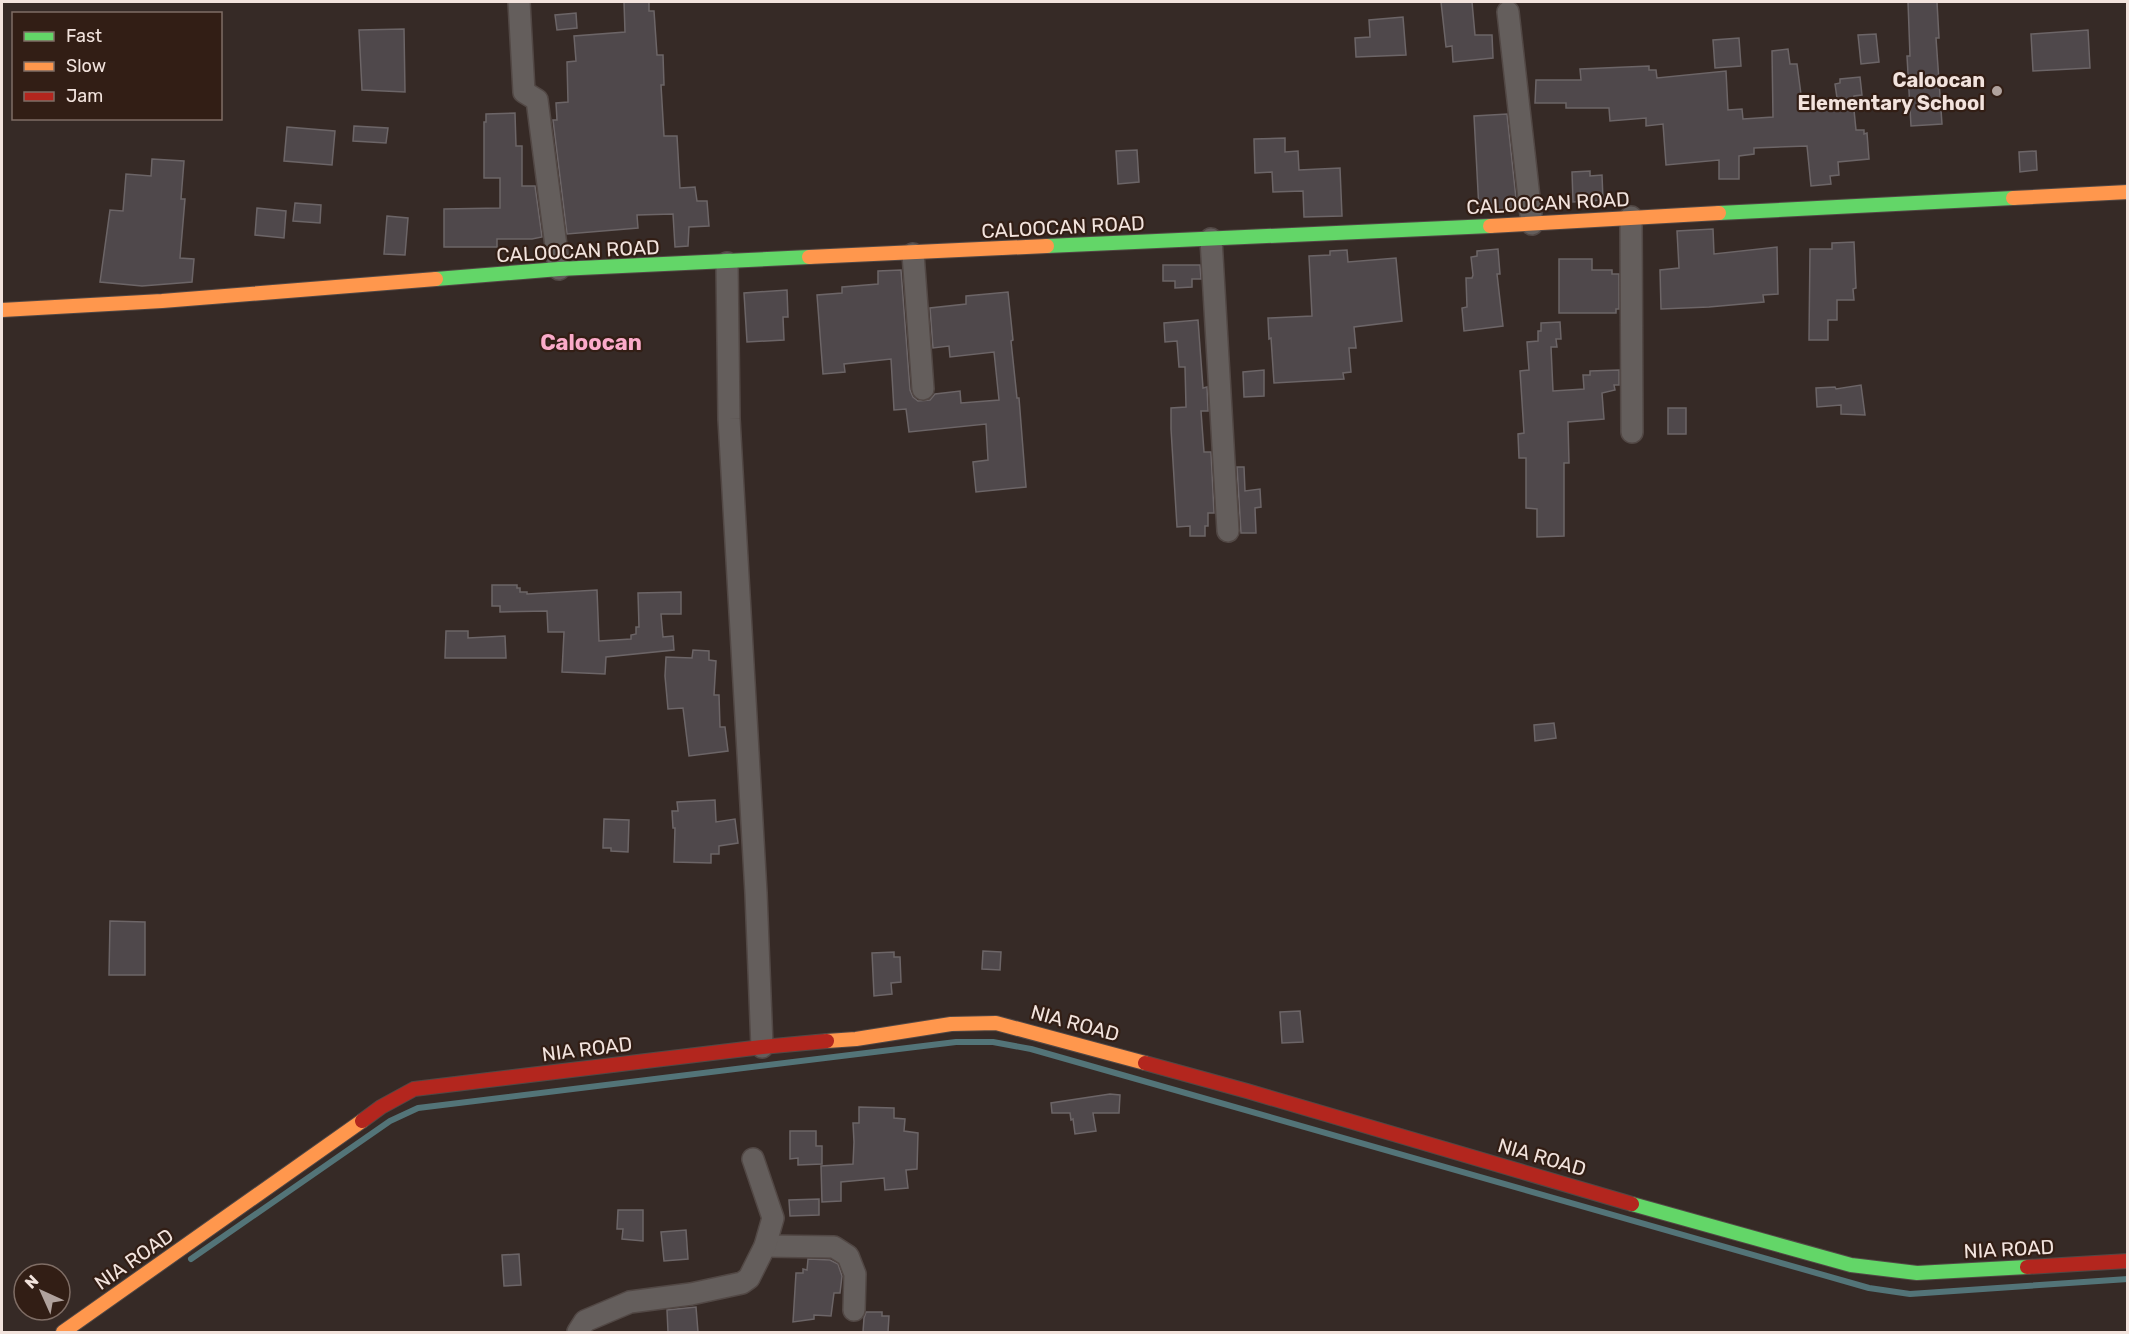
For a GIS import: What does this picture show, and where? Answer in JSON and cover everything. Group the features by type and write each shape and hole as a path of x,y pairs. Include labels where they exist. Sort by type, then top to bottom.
{"street":[{"path":"519,2 524,92 537,100 559,269"},
{"path":"1508,12 1532,224"},
{"name":"CALOOCAN ROAD","path":"2,310 162,301 559,269 1532,224 2127,192"},
{"path":"1631,217 1632,432"},
{"path":"1211,239 1228,531"},
{"path":"913,254 923,389"},
{"path":"727,262 729,419 756,893 762,1047"},
{"name":"NIA ROAD","path":"63,1332 381,1107 414,1089 762,1047 856,1039 951,1024 996,1023 1247,1090 1569,1186 1851,1265 1917,1273 2127,1261"},
{"path":"578,1332 585,1321 630,1302 742,1283 749,1278 765,1246 772,1218 753,1159"},
{"path":"765,1246 834,1247 848,1256 855,1274 854,1310"}],"building":[{"path":"624,2 649,2 649,11 654,11 657,55 663,55 664,85 661,85 664,136 677,136 680,188 695,187 697,201 707,201 709,226 689,227 688,246 675,247 673,214 637,215 638,228 567,234 553,120 557,120 556,103 568,102 567,62 576,61 574,36 625,32"},
{"path":"1441,2 1472,2 1475,35 1492,35 1493,58 1453,62 1452,46 1446,47"},
{"path":"1908,2 1937,2 1939,38 1936,38 1942,124 1911,126 1907,56 1910,56"},
{"path":"576,13 577,28 557,30 555,15"},
{"path":"1403,17 1406,55 1356,57 1355,38 1370,37 1369,20"},
{"path":"404,29 405,92 362,90 359,30"},
{"path":"2088,30 2090,68 2033,71 2031,34"},
{"path":"1876,34 1879,62 1861,64 1858,35"},
{"path":"1739,38 1741,66 1715,68 1713,40"},
{"path":"1788,49 1790,64 1797,64 1802,102 1837,98 1835,84 1840,83 1840,79 1860,77 1862,95 1854,96 1853,100 1856,130 1864,130 1864,134 1867,133 1869,159 1838,162 1839,175 1830,176 1831,184 1811,186 1807,146 1754,148 1754,154 1739,156 1739,179 1719,179 1719,160 1666,165 1663,124 1646,126 1646,118 1610,121 1609,108 1566,108 1566,103 1535,103 1536,80 1581,80 1580,69 1649,66 1649,70 1656,70 1657,78 1726,71 1728,110 1742,109 1743,119 1773,117 1772,51"},
{"path":"515,113 516,146 522,146 522,186 535,186 542,237 497,239 497,247 444,247 444,209 500,208 500,178 484,178 484,122 486,122 486,114"},
{"path":"1507,114 1517,208 1479,210 1474,116"},
{"path":"354,126 388,128 386,143 353,141"},
{"path":"287,127 335,131 332,165 284,161"},
{"path":"1285,138 1285,152 1298,151 1299,170 1340,168 1342,216 1304,217 1303,191 1273,192 1272,172 1255,173 1254,139"},
{"path":"1137,150 1139,182 1118,184 1116,151"},
{"path":"2036,151 2037,170 2020,172 2019,152"},
{"path":"152,159 184,161 181,199 185,199 180,258 194,259 192,282 142,286 100,282 110,210 123,211 126,174 151,176"},
{"path":"1590,171 1590,176 1602,175 1603,200 1573,202 1572,172"},
{"path":"295,203 321,205 320,223 293,221"},
{"path":"257,208 286,211 284,238 255,235"},
{"path":"387,216 408,218 405,255 384,254"},
{"path":"1713,229 1714,254 1777,247 1778,294 1763,295 1764,302 1661,309 1660,270 1679,268 1677,231"},
{"path":"1854,242 1856,288 1853,289 1854,300 1837,300 1837,320 1828,320 1828,340 1809,340 1810,249 1832,249 1832,243"},
{"path":"1498,249 1500,274 1497,274 1503,326 1464,331 1462,308 1467,307 1466,278 1472,278 1473,275 1471,257 1477,256 1477,251"},
{"path":"1347,250 1348,262 1396,258 1402,321 1354,327 1356,348 1349,348 1351,372 1343,373 1344,379 1274,383 1268,318 1312,316 1309,256 1330,255 1330,251"},
{"path":"1559,259 1592,259 1592,270 1612,270 1612,274 1619,274 1619,309 1616,309 1616,313 1559,313"},
{"path":"1163,265 1200,265 1201,279 1192,279 1192,287 1175,288 1175,281 1163,281"},
{"path":"901,270 910,390 918,401 930,400 935,394 960,391 961,403 999,400 994,352 950,357 949,346 933,348 930,308 966,304 966,296 1008,292 1026,487 976,492 973,462 988,460 986,424 909,432 906,409 894,410 891,359 844,364 845,372 823,374 817,295 842,293 842,287 878,284 878,271"},
{"path":"787,290 788,317 783,317 784,340 747,342 744,293"},
{"path":"1198,320 1203,388 1207,387 1208,411 1201,411 1204,452 1211,452 1214,513 1208,513 1205,536 1190,536 1190,526 1177,527 1171,429 1171,408 1186,407 1185,367 1179,367 1177,341 1165,342 1164,323"},
{"path":"1560,322 1561,339 1556,339 1557,347 1551,347 1553,391 1584,389 1583,375 1590,375 1590,371 1619,370 1619,385 1614,385 1615,390 1602,393 1604,419 1568,422 1569,463 1564,463 1564,536 1537,537 1537,509 1526,508 1526,458 1519,458 1518,434 1524,433 1520,371 1529,370 1527,342 1538,341 1541,323"},
{"path":"1264,370 1264,396 1244,397 1243,372"},
{"path":"1861,385 1865,415 1841,414 1841,405 1817,407 1816,388 1835,387 1836,389"},
{"path":"1668,408 1686,408 1686,434 1668,434"},
{"path":"1237,467 1244,467 1245,491 1260,489 1261,507 1255,508 1256,533 1241,533"},
{"path":"492,585 517,585 520,592 527,592 527,594 597,590 599,641 631,639 631,635 636,634 636,627 639,627 638,593 681,592 681,614 661,614 663,637 673,636 674,650 606,657 605,674 562,672 564,632 548,632 547,611 500,612 500,606 492,606"},
{"path":"446,631 468,631 468,638 505,636 506,658 445,658"},
{"path":"693,650 709,651 709,660 716,661 714,695 719,695 720,727 725,727 728,751 689,756 683,708 668,709 666,657 692,658"},
{"path":"1554,723 1556,738 1535,741 1534,725"},
{"path":"715,800 716,822 735,819 738,843 719,846 719,854 711,854 711,863 674,862 675,828 673,828 672,811 678,811 677,802"},
{"path":"604,819 629,820 628,852 603,848"},
{"path":"110,921 145,922 145,975 109,975"},
{"path":"983,951 1001,952 1000,970 982,969"},
{"path":"894,952 894,957 900,957 901,982 891,983 892,994 874,996 872,953"},
{"path":"1300,1011 1303,1042 1282,1043 1280,1012"},
{"path":"1110,1094 1120,1095 1119,1113 1093,1113 1096,1131 1075,1134 1070,1113 1052,1113 1051,1103"},
{"path":"859,1107 894,1108 894,1118 905,1119 904,1131 918,1133 917,1169 906,1170 908,1188 885,1190 884,1178 841,1182 841,1201 822,1202 821,1166 853,1164 853,1123 859,1123"},
{"path":"790,1131 816,1131 816,1146 822,1146 822,1164 798,1165 798,1158 790,1159"},
{"path":"819,1199 819,1215 790,1216 789,1200"},
{"path":"618,1210 643,1210 643,1241 622,1239 623,1229 617,1229"},
{"path":"686,1230 688,1259 664,1261 661,1232"},
{"path":"519,1254 521,1285 504,1286 502,1255"},
{"path":"808,1259 830,1260 838,1264 842,1276 840,1293 834,1293 831,1316 814,1315 814,1319 793,1322 796,1273 803,1273 803,1269 807,1270"},
{"path":"696,1307 698,1332 668,1332 667,1310"},
{"path":"866,1312 882,1312 882,1316 889,1316 888,1332 863,1332"}],"waterway":[{"path":"191,1259 390,1121 418,1108 956,1042 993,1042 1031,1049 1869,1288 1910,1294 2128,1279"}],"traffic: fast":[{"path":"1719,213 2013,198"},
{"path":"1047,246 1490,226"},
{"path":"436,279 559,269 809,257"},
{"path":"1632,1204 1851,1265 1917,1273 2027,1267"}],"traffic: slow":[{"path":"2013,198 2128,192"},
{"path":"1490,226 1719,213"},
{"path":"809,257 1047,246"},
{"path":"2,310 162,301 436,279"},
{"path":"827,1041 856,1039 951,1024 996,1023 1145,1063"},
{"path":"63,1332 362,1121"}],"traffic: jam":[{"path":"362,1121 381,1107 414,1089 827,1041"},
{"path":"1145,1063 1632,1204"},
{"path":"2027,1267 2128,1261"}],"place":[{"name":"Caloocan Elementary School","path":"1997,91"}],"district":[{"name":"Caloocan","path":"591,342"}]}
